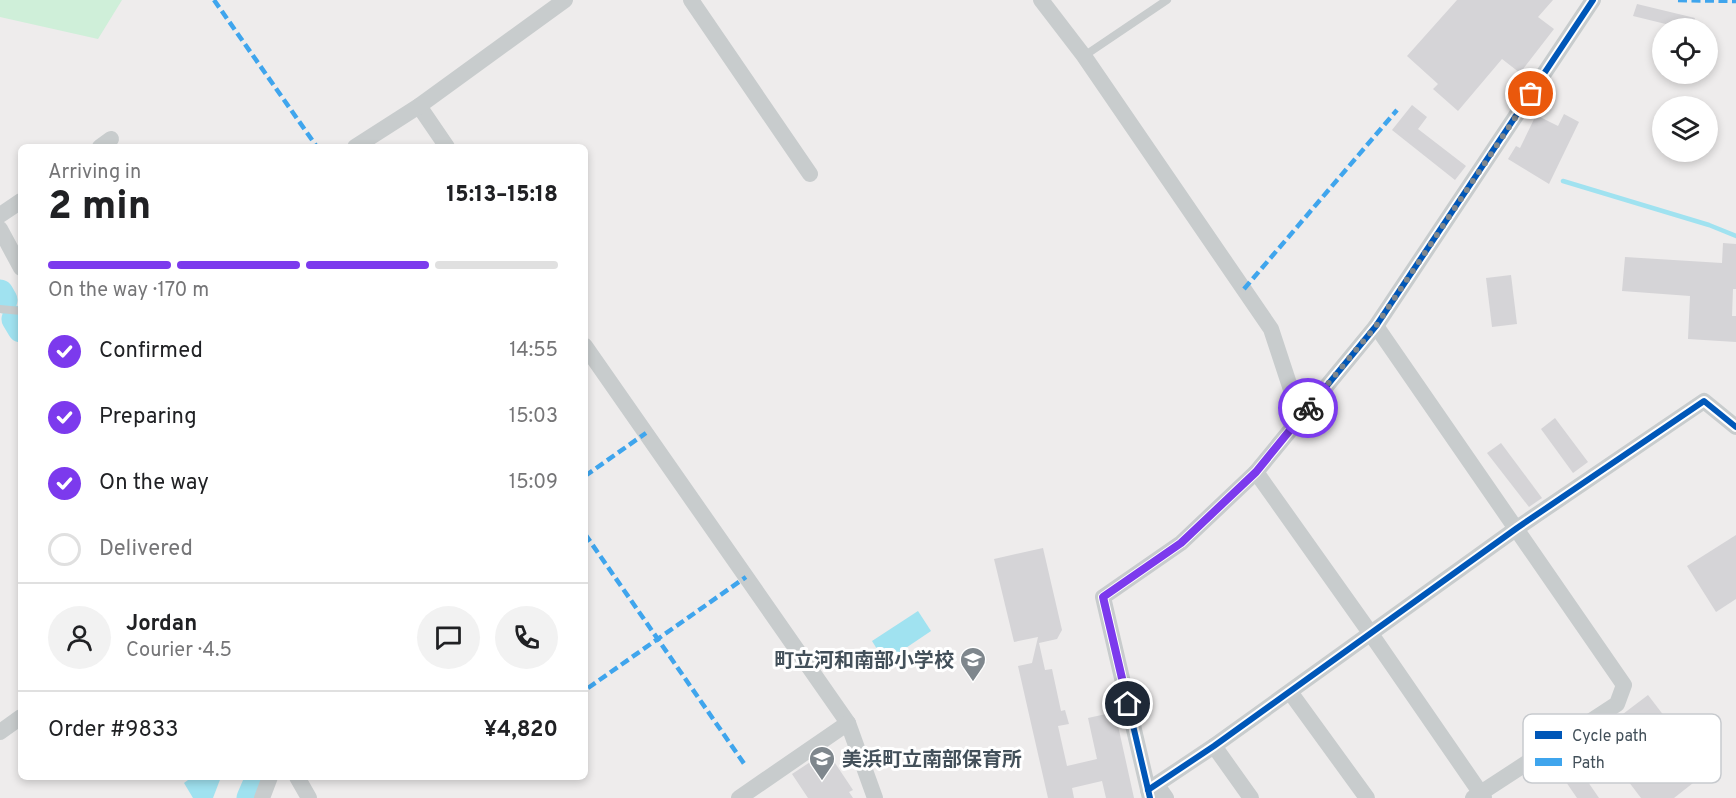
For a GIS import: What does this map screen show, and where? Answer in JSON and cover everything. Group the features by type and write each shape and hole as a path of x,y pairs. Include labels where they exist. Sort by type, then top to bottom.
{"street":[{"path":"691,0 810,174"},
{"path":"1041,0 1084,56 1271,329 1300,417"},
{"path":"1593,0 1376,326 1256,472 1181,543 1103,597 1155,793 1214,746 1517,528 1704,401 1736,427"},
{"path":"360,144 419,106 555,3"},
{"path":"419,106 445,144"},
{"path":"0,215 18,203"},
{"path":"0,229 18,262"},
{"path":"1376,326 1624,685 1617,704 1602,714"},
{"path":"588,350 848,723 875,798"},
{"path":"1256,472 1371,634 1479,796 1523,767"},
{"path":"1290,692 1367,798"},
{"path":"0,732 18,719"},
{"path":"739,798 848,723"},
{"path":"1214,746 1251,798"},
{"path":"262,798 269,780"},
{"path":"299,780 309,798"}],"lane":[{"path":"1084,56 1167,0"},
{"path":"0,309 18,310"}],"green space":[{"path":"0,0 122,0 98,39 0,17"}],"water":[{"path":"918,611 931,631 885,662 872,641"},
{"path":"188,780 220,780 213,798 193,798 184,783"}],"building":[{"path":"1457,0 1553,0 1538,17 1554,29 1520,73 1502,59 1458,111 1433,89 1438,84 1407,56"},
{"path":"1637,4 1695,18 1652,18 1652,21 1633,16"},
{"path":"1412,105 1427,117 1418,129 1466,166 1455,180 1392,130"},
{"path":"1564,114 1579,122 1549,184 1508,159 1516,146 1520,148 1536,115 1558,126"},
{"path":"1723,243 1736,244 1736,289 1733,289 1732,316 1736,316 1736,342 1688,339 1690,296 1622,291 1625,257 1722,263"},
{"path":"1511,275 1517,324 1492,327 1486,278"},
{"path":"1555,418 1588,462 1573,473 1541,429"},
{"path":"1501,443 1542,498 1529,507 1487,453"},
{"path":"1736,535 1736,599 1716,612 1687,566"},
{"path":"1043,548 1062,630 1057,639 1039,643 1045,670 1052,669 1061,711 1065,710 1069,724 1058,726 1067,766 1097,759 1088,718 1115,712 1134,798 1106,798 1102,781 1072,788 1074,798 1048,798 1018,666 1032,663 1038,637 1014,642 994,559"},
{"path":"1648,695 1663,714 1623,714"},
{"name":"美浜町立南部保育所","path":"827,751 853,790 849,792 853,798 808,798 792,774"},
{"path":"1567,783 1589,783 1599,798 1577,798"},
{"path":"1630,783 1693,783 1674,798 1641,798"}],"waterway":[{"path":"1563,181 1709,225 1736,236"},
{"path":"0,293 4,300"},
{"path":"15,319 18,324"},
{"path":"250,798 258,780"}],"marked path":[{"path":"214,0 315,144"},
{"path":"1678,0 1736,1"},
{"path":"1244,289 1397,110"},
{"path":"588,474 646,433"},
{"path":"588,538 745,765"},
{"path":"588,688 746,577"}],"cycle path":[{"path":"1150,798 1103,597 1181,543 1256,472 1376,326 1593,0"},
{"path":"1148,790 1214,746 1517,528 1704,401 1736,427"}],"way so far":[{"path":"1308,408 1376,326 1531,94"}],"place":[{"name":"町立河和南部小学校","path":"973,683"},
{"name":"美浜町立南部保育所","path":"822,782"}],"route":[{"path":"1128,704 1103,597 1181,543 1256,472 1308,408"}]}
